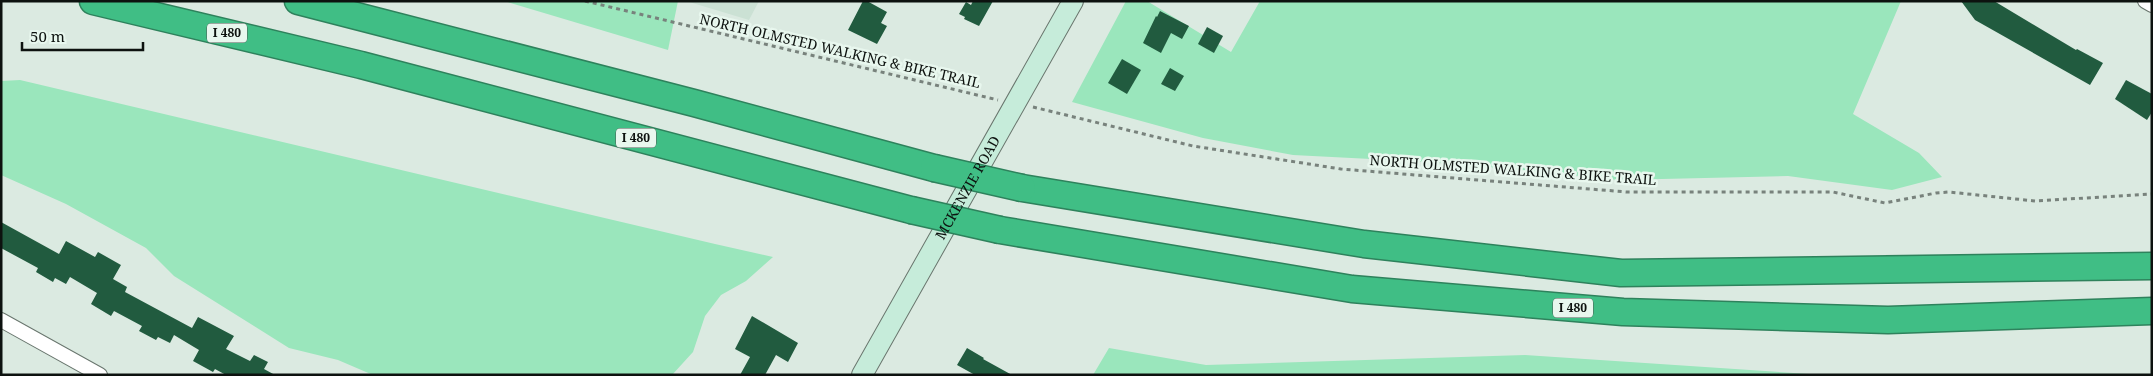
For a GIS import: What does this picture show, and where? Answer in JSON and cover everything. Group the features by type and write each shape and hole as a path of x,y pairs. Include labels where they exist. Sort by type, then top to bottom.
{"highway":[{"name":"I 480","path":"93,1 361,65 911,210 1000,230 1352,290 1623,312 1888,320 2152,311"},
{"path":"298,1 694,103 934,168 1022,188 1364,244 1621,273 2152,266"}],"street":[{"name":"MCKENZIE ROAD","path":"862,375 1073,1"},
{"path":"2145,1 2152,5"},
{"path":"1,320 100,375"}],"path":[{"name":"NORTH OLMSTED WALKING & BIKE TRAIL","path":"585,1 1002,101"},
{"name":"NORTH OLMSTED WALKING & BIKE TRAIL","path":"1027,106 1212,150 1341,168 1519,184 1627,192 1833,192 1885,203 1936,192 2035,201 2152,194"}],"shaded area":[{"path":"686,1 759,1 749,20"}],"green space":[{"path":"504,1 678,1 668,50"},
{"path":"1126,1 1147,1 1231,52 1260,1 1901,1 1853,114 1919,153 1942,177 1892,190 1788,176 1619,180 1449,163 1293,155 1203,138 1072,102"},
{"path":"20,80 773,257 746,281 721,295 705,316 693,352 672,375 373,375 338,360 289,348 174,276 146,248 66,204 1,175 1,81"},
{"path":"1109,348 1206,365 1525,355 1824,375 1093,375"}],"building":[{"path":"863,1 867,1 887,12 881,23 887,26 877,44 848,30"},
{"path":"973,1 993,1 979,26 964,19 965,17 959,14 966,2 971,5"},
{"path":"1961,1 1994,1 2076,50 2103,63 2090,85 1975,20"},
{"path":"1160,11 1189,26 1182,39 1171,33 1161,53 1143,43"},
{"path":"1207,27 1223,36 1214,53 1198,44"},
{"path":"1122,59 1141,70 1127,94 1108,83"},
{"path":"1170,68 1184,76 1175,91 1161,84"},
{"path":"2126,80 2152,94 2152,112 2147,120 2115,99"},
{"path":"1,222 59,254 66,241 95,257 98,252 121,265 113,279 127,287 125,292 192,328 198,317 234,336 226,349 250,361 254,355 268,362 264,369 275,375 226,375 215,369 213,372 193,361 199,350 174,335 170,343 158,337 156,340 139,331 142,326 114,311 111,316 91,304 97,293 70,277 66,284 55,278 53,282 36,272 38,268 1,248"},
{"path":"752,316 798,343 788,362 776,355 765,375 740,375 750,357 735,349"},
{"path":"967,348 1012,375 975,375 957,365"}]}
